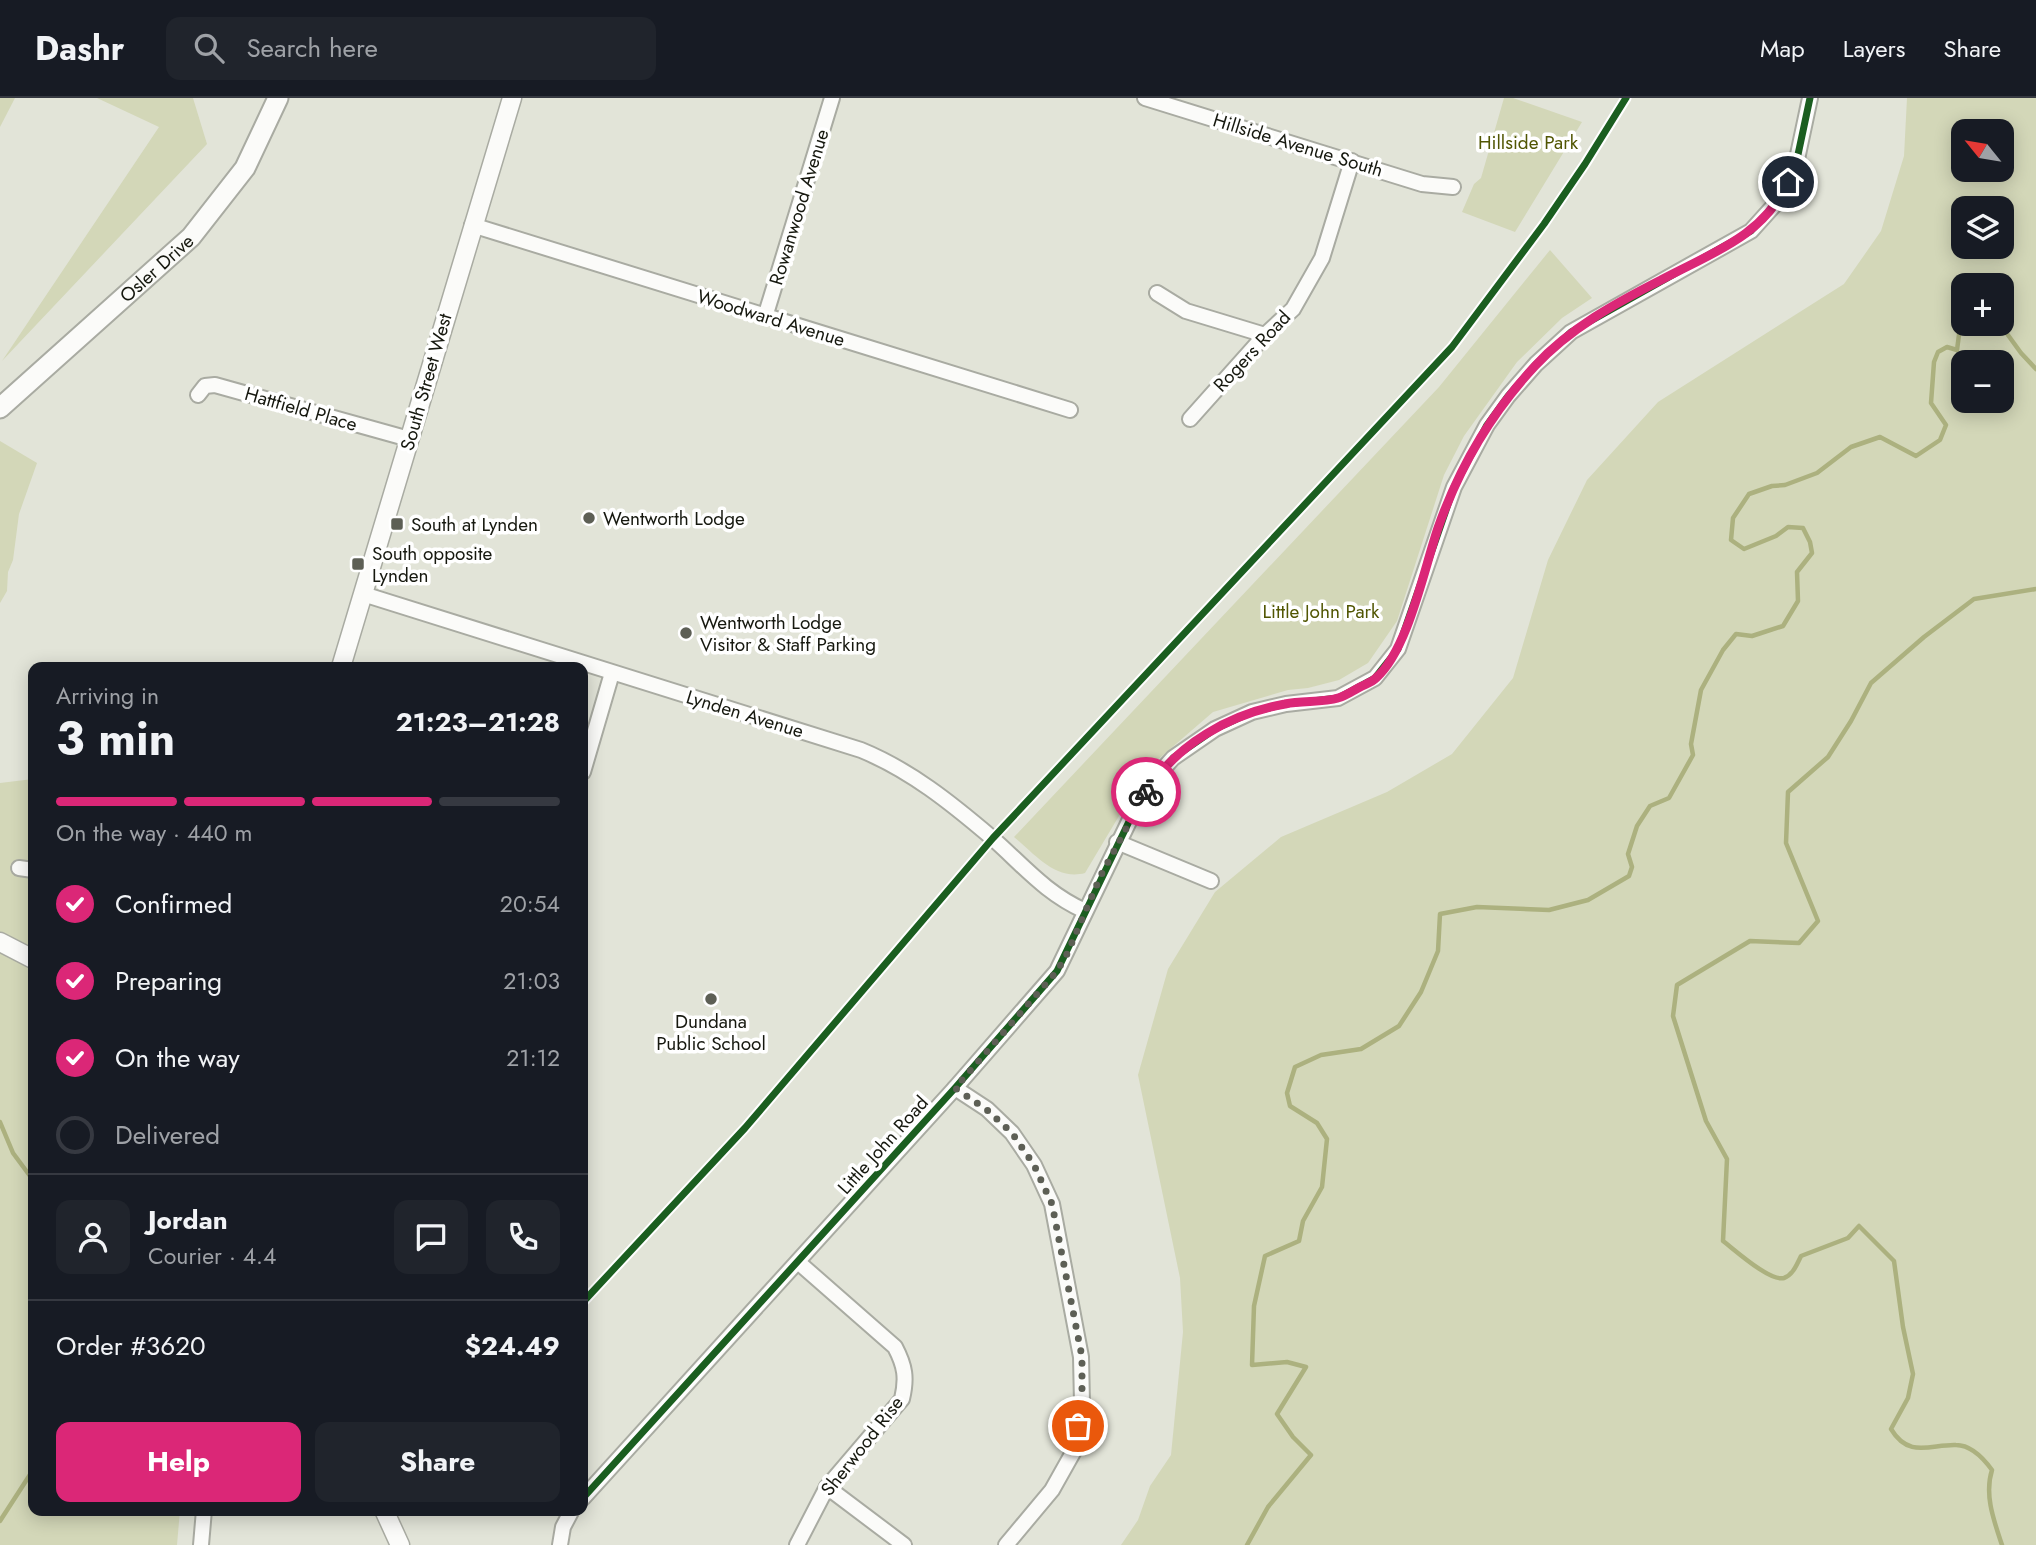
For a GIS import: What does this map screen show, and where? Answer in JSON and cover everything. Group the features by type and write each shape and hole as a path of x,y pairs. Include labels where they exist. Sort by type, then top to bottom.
{"main road":[{"name":"Osler Drive","path":"0,408 191,237 245,168 278,98"}],"street":[{"name":"South Street West","path":"343,662 512,98"},
{"name":"Rowanwood Avenue","path":"765,317 832,98"},
{"name":"Hillside Avenue South","path":"1145,98 1422,184 1453,187"},
{"name":"Little John Road","path":"588,1493 955,1088 1057,971 1117,842 1154,779 1173,758 1196,740 1252,712 1286,704 1338,698 1376,678 1398,649 1454,487 1487,425 1508,396 1536,364 1571,332 1751,231 1779,200 1796,164 1810,98"},
{"name":"Rogers Road","path":"1190,419 1265,335 1293,309 1322,258 1352,161"},
{"name":"Woodward Avenue","path":"472,225 1070,411"},
{"path":"1157,293 1186,311 1265,335"},
{"name":"Hattfield Place","path":"198,396 205,387 215,384 409,439"},
{"name":"Lynden Avenue","path":"363,594 577,662"},
{"name":"Lynden Avenue","path":"588,665 861,750 887,761 933,789 993,838 1044,887 1085,911"},
{"path":"588,755 612,673"},
{"path":"1117,842 1211,880"},
{"path":"0,942 28,956"},
{"path":"955,1088 987,1110 1012,1133 1034,1165 1043,1184 1052,1204 1082,1357 1082,1403 1075,1449 1052,1490 1006,1545"},
{"name":"Sherwood Rise","path":"797,1545 827,1487 902,1399 906,1380 904,1364 895,1347 798,1262"},
{"path":"827,1487 904,1545"},
{"path":"201,1545 204,1516"},
{"path":"387,1516 400,1545"},
{"path":"560,1545 563,1527 569,1516"}],"green space":[{"path":"0,98 15,98 0,127"},
{"path":"97,98 193,98 207,144 2,361 159,127"},
{"name":"Hillside Park","path":"1504,98 1513,98 1582,122 1515,232 1462,212 1474,184 1481,178"},
{"path":"1907,98 2036,98 2036,1545 1121,1545 1138,1520 1150,1486 1171,1455 1183,1332 1180,1278 1138,1075 1168,969 1215,892 1281,837 1387,792 1452,754 1513,678 1548,560 1587,480 1658,402 1844,284 1881,231 1904,156"},
{"name":"Little John Park","path":"1550,250 1592,298 1562,318 1517,362 1464,436 1444,475 1397,621 1368,663 1339,680 1288,690 1213,712 1147,769 1085,873 1055,870 1014,837 1439,387"},
{"path":"0,441 37,463 19,514 7,591 0,603"},
{"path":"28,780 28,1516 179,1516 177,1545 0,1545 0,783"}],"waterway":[{"path":"1247,1545 1268,1507 1311,1455 1293,1437 1277,1414 1306,1367 1287,1362 1252,1365 1254,1306 1265,1256 1299,1241 1303,1221 1322,1187 1327,1139 1317,1123 1290,1106 1287,1093 1295,1067 1321,1055 1361,1049 1399,1026 1421,992 1438,951 1440,914 1477,907 1549,910 1588,900 1629,876 1632,867 1628,854 1637,826 1650,806 1669,798 1693,755 1691,744 1701,690 1723,650 1736,634 1752,636 1783,626 1798,601 1797,572 1812,553 1803,528 1788,527 1776,536 1744,549 1731,540 1733,518 1749,494 1817,473 1851,447 1880,437 1916,456 1940,440 1946,425 1931,403 1934,362 1938,352 1947,347 1957,350 1959,336"},
{"path":"2009,336 2036,369"},
{"path":"2002,1545 1990,1498 1992,1470 1985,1461 1977,1453 1962,1446 1913,1447 1905,1444 1891,1429 1908,1398 1913,1374 1894,1261 1859,1226 1848,1238 1801,1256 1792,1272 1784,1278 1770,1275 1723,1241 1727,1159 1706,1121 1673,1016 1677,985 1750,941 1799,943 1818,921 1786,843 1788,792 1828,757 1871,683 1924,637 1974,599 2036,589"},
{"path":"0,1122 13,1153 28,1173"},
{"path":"0,1521 28,1478"}],"cycle path":[{"path":"588,1297 745,1128 993,838 1452,347 1544,224 1626,98"},
{"path":"588,1492 955,1088 1057,971 1136,807 1154,779 1173,758 1215,729 1252,712 1286,704 1338,698 1375,678 1398,649 1454,487 1487,425 1508,396 1536,364 1571,332 1751,231 1779,200 1796,164 1810,98"}],"way so far":[{"path":"1078,1426 1082,1403 1082,1357 1052,1204 1034,1165 1012,1133 987,1110 955,1088 1057,971 1117,842 1146,792"}],"place":[{"name":"Wentworth Lodge","path":"589,518"},
{"name":"South at Lynden","path":"397,524"},
{"name":"South opposite Lynden","path":"358,564"},
{"name":"Wentworth Lodge Visitor & Staff Parking","path":"686,633"},
{"name":"Dundana Public School","path":"711,999"}],"route":[{"path":"1146,792 1173,758 1215,729 1252,712 1286,704 1338,698 1376,678 1398,649 1454,487 1487,425 1508,396 1536,364 1571,332 1751,231 1779,200 1788,182"}]}
